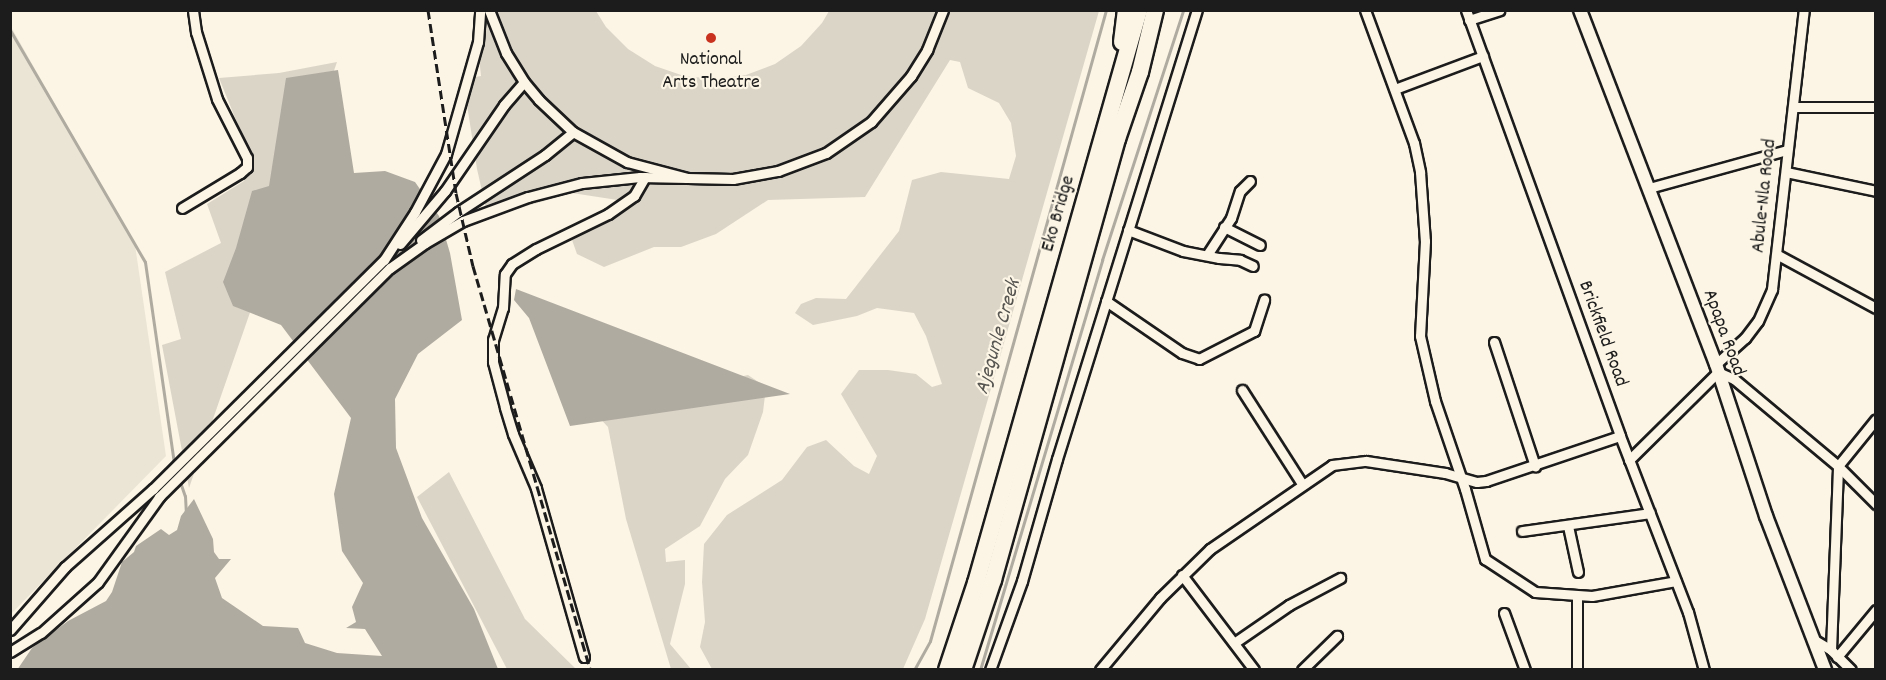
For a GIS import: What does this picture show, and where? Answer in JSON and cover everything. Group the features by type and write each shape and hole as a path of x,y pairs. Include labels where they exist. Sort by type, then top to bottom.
{"highway":[{"path":"1114,94 1126,10"},
{"name":"Eko Bridge","path":"947,669 976,583 1139,10"},
{"name":"Eko Bridge","path":"963,669 993,580 1111,162 1140,72 1155,10"},
{"path":"1140,72 1163,10"}],"street":[{"path":"182,208 240,173 247,167 248,158 217,99 196,32 193,10"},
{"path":"387,264 446,154 478,42 480,10"},
{"path":"489,10 506,52 524,82 547,109 573,132 627,162 687,178"},
{"path":"387,264 462,221 528,197 582,183 645,177 733,179 778,171 826,153 871,122 911,76 927,50 943,10"},
{"path":"990,669 1022,581 1197,10"},
{"path":"1365,10 1414,143 1420,172 1425,241 1420,336 1435,401 1466,491 1487,562 1535,592 1577,596 1622,593 1676,581"},
{"name":"Brickfield Road","path":"1466,10 1620,436 1688,612 1704,669"},
{"path":"1469,20 1499,10"},
{"name":"Apapa Road","path":"1580,10 1717,368 1762,505 1825,669"},
{"name":"Abule-Nla Road","path":"1629,460 1745,338 1766,307 1778,255 1803,10"},
{"path":"1395,89 1483,56"},
{"path":"10,630 65,567 156,493 387,264 446,191 504,105 524,82"},
{"path":"1794,106 1875,107"},
{"path":"387,264 573,132"},
{"path":"1649,188 1787,150"},
{"path":"1786,172 1875,191"},
{"path":"584,657 536,488 513,434 493,362 493,340 503,308 505,274 512,264 536,249 608,214 634,196 645,177"},
{"path":"1207,255 1224,227 1240,191 1250,181"},
{"path":"1224,227 1260,245"},
{"path":"1128,230 1183,251 1240,260 1253,266"},
{"path":"1778,255 1875,308"},
{"path":"1106,302 1182,353 1199,359 1254,331 1264,300"},
{"path":"1494,342 1535,466"},
{"path":"1717,368 1734,379 1838,466 1875,504"},
{"path":"1242,390 1302,484"},
{"path":"1834,653 1838,466 1875,419"},
{"path":"1100,669 1182,575 1227,536 1332,465 1366,461 1477,482 1494,480 1620,436"},
{"path":"10,652 41,633 98,582 156,493"},
{"path":"1522,531 1650,513"},
{"path":"1568,526 1578,572"},
{"path":"1182,575 1254,669"},
{"path":"1234,643 1290,605 1340,578"},
{"path":"1577,596 1577,669"},
{"path":"1834,653 1875,610"},
{"path":"1504,613 1525,669"},
{"path":"1302,669 1337,636"},
{"path":"1813,639 1834,653 1851,669"}],"shaded area":[{"path":"474,11 596,11 606,27 628,49 655,66 684,76 715,79 746,75 775,64 801,46 822,23 829,11 1099,11 925,619 903,669 712,669 700,647 705,622 702,582 704,544 727,515 782,480 807,447 826,440 854,466 869,474 877,456 841,394 859,370 888,370 916,374 932,387 942,384 926,336 914,313 877,308 857,316 813,325 795,313 801,304 816,298 846,299 899,231 912,180 941,172 1009,179 1016,156 1011,123 999,103 968,88 960,62 950,60 865,197 768,200 716,234 681,247 654,247 604,267 577,254 572,240 637,203 572,193 488,217 477,169 463,79 481,76"},
{"path":"10,25 135,245 166,456 11,614"},
{"path":"337,62 189,488 162,345 181,339 165,272 221,243 207,204 244,181 253,162 219,78 279,73"},
{"path":"338,70 354,173 385,171 415,182 439,216 450,253 462,320 418,354 395,399 396,448 422,518 474,609 498,669 17,670 32,648 68,621 106,601 112,592 122,562 134,552 136,546 161,529 169,535 177,530 181,516 194,499 213,539 214,552 219,559 231,559 215,578 222,598 263,626 298,628 305,643 337,653 382,656 365,629 346,628 356,622 352,607 363,583 342,551 334,494 351,418 281,325 233,306 223,282 236,248 252,191 269,186 286,78"},
{"path":"516,289 790,394 570,426 529,318 514,300"},
{"path":"748,375 766,387 763,412 748,455 725,479 700,526 665,549 666,562 685,560 685,584 670,644 691,669 671,669 626,519 608,427 592,410"},
{"path":"449,472 525,619 576,669 507,669 417,497"}],"waterway":[{"name":"Ajegunle Creek","path":"914,670 930,641 1106,10"},
{"path":"980,670 1102,260 1183,10"},
{"path":"10,30 145,262 174,464"},
{"path":"179,479 185,496 186,513"}],"railway":[{"path":"428,10 456,193 473,266 590,670"}],"place":[{"name":"National Arts Theatre","path":"711,38"}]}
